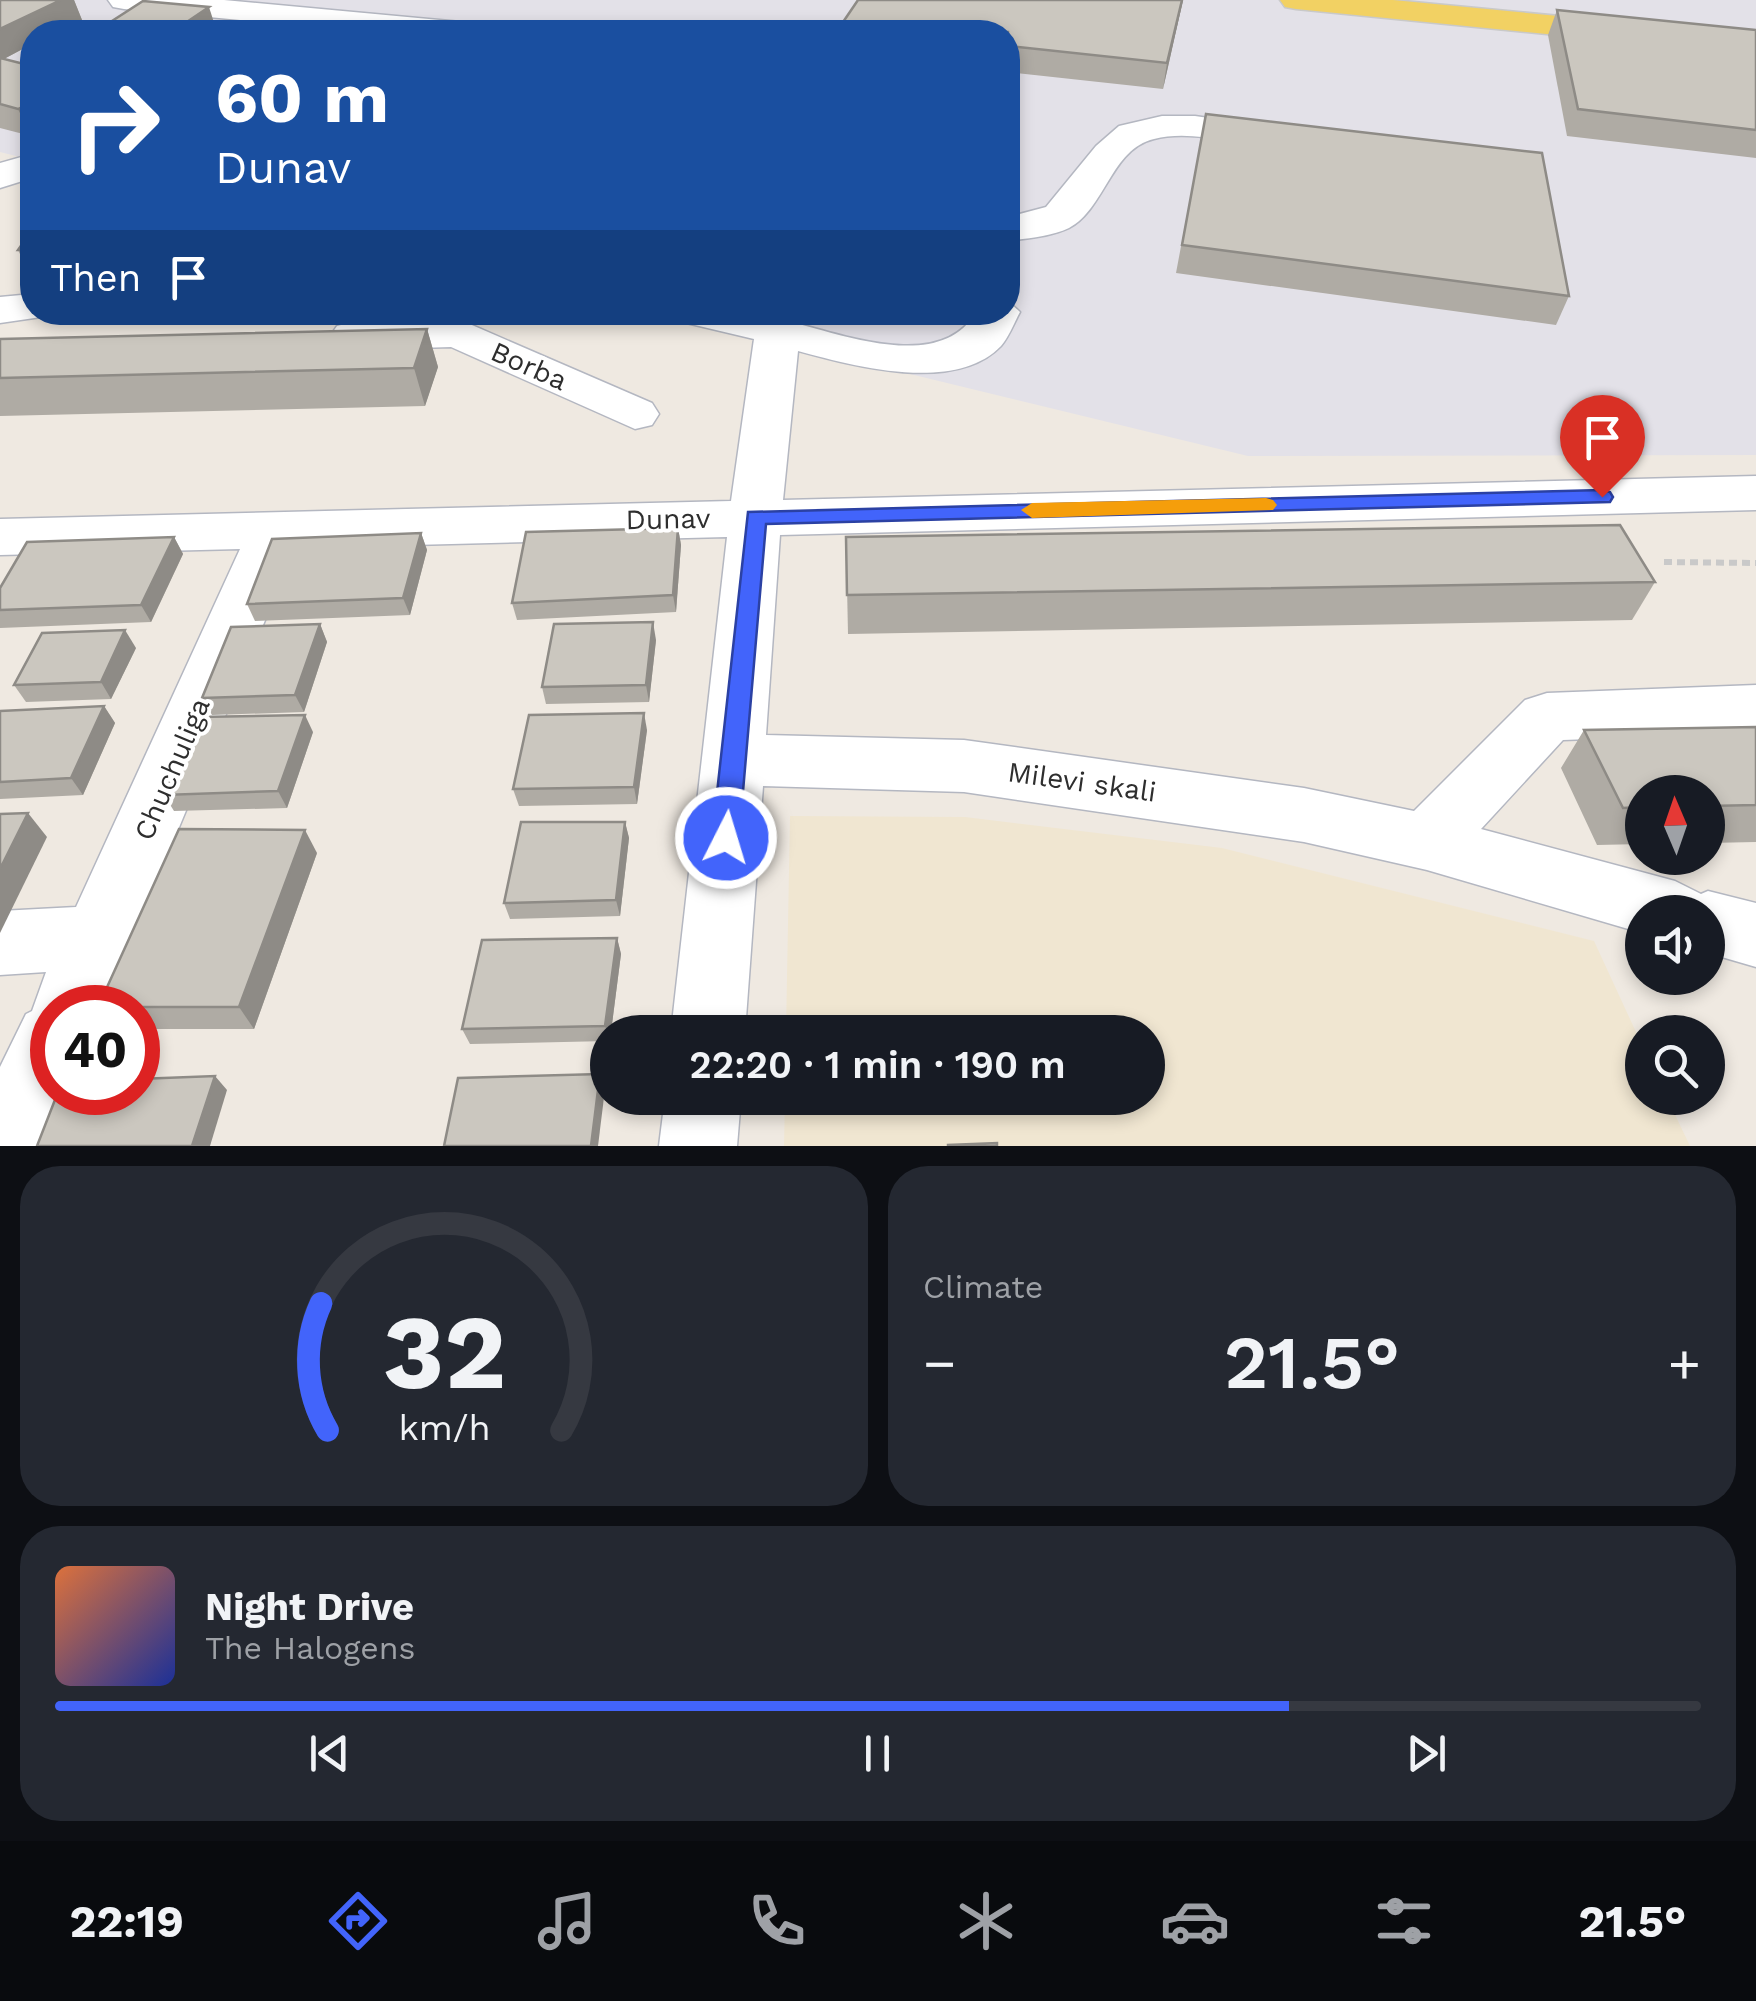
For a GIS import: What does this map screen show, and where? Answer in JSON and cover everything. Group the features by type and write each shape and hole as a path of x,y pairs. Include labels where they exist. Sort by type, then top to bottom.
{"main road":[{"path":"1296,0 1756,45"},
{"path":"1510,0 1756,23"}],"street":[{"path":"126,0 292,7 380,20"},
{"path":"1020,227 1044,224 1061,216 1127,136 1144,129 1168,126 1322,144"},
{"name":"Borba","path":"318,337 427,325"},
{"name":"Borba","path":"449,325 635,414"},
{"path":"749,325 875,358 928,358 973,348 994,325"},
{"path":"710,1015 762,444 778,332"},
{"path":"0,345 60,343"},
{"name":"Dunav","path":"0,537 1756,493"},
{"name":"Chuchuliga","path":"77,985 276,529"},
{"path":"1427,842 1547,718 1756,709"},
{"name":"Milevi skali","path":"732,760 982,768 1304,815 1427,842 1625,898"},
{"path":"1725,927 1756,936"},
{"path":"0,943 98,938"},
{"path":"3,1146 30,1086"},
{"path":"698,1146 701,1115"}],"path":[{"path":"1664,562 1756,563"}],"shaded area":[{"path":"0,0 1756,0 1756,455 1248,456 708,325 1020,325 1020,20 20,20 20,157 0,152"},
{"path":"790,816 965,817 1222,848 1594,941 1628,1015 1625,1015 1625,1115 1675,1115 1690,1146 784,1146 785,1115 1165,1115 1165,1015 786,1015"}],"building":[{"path":"0,0 61,0 0,29"},
{"path":"858,0 1182,0 1167,63 1020,47 1020,20 844,20"},
{"path":"143,1 209,7 190,20 114,20"},
{"path":"1557,10 1756,30 1756,130 1578,109"},
{"path":"0,58 20,63 20,108 0,104"},
{"path":"1206,114 1542,153 1569,296 1182,245"},
{"path":"427,329 414,368 0,378 0,339"},
{"path":"1620,525 1655,582 847,595 846,537"},
{"path":"678,528 673,595 512,603 526,532"},
{"path":"421,533 403,598 247,604 272,539"},
{"path":"174,537 141,605 0,610 0,588 27,542"},
{"path":"653,622 646,685 542,687 554,624"},
{"path":"320,624 295,695 202,698 231,627"},
{"path":"125,630 101,682 14,685 42,633"},
{"path":"104,706 71,778 0,782 0,711"},
{"path":"644,713 634,787 513,789 529,715"},
{"path":"305,715 278,791 164,795 197,717"},
{"path":"1756,727 1756,805 1725,806 1725,775 1625,775 1623,808 1584,730"},
{"path":"28,813 0,869 0,814"},
{"path":"521,822 625,822 616,900 504,903"},
{"path":"179,829 305,830 239,1007 160,1007 160,985 108,985"},
{"path":"617,938 606,1015 590,1015 590,1026 462,1029 482,940"},
{"path":"590,1074 590,1115 595,1115 591,1146 444,1146 458,1078"},
{"path":"215,1076 192,1146 37,1146 49,1115 160,1115 160,1078"},
{"path":"948,1145 997,1146 948,1146"}],"slow traffic":[{"path":"1032,510 1266,505"}],"route":[{"path":"726,838 756,517 1602,497"}]}
